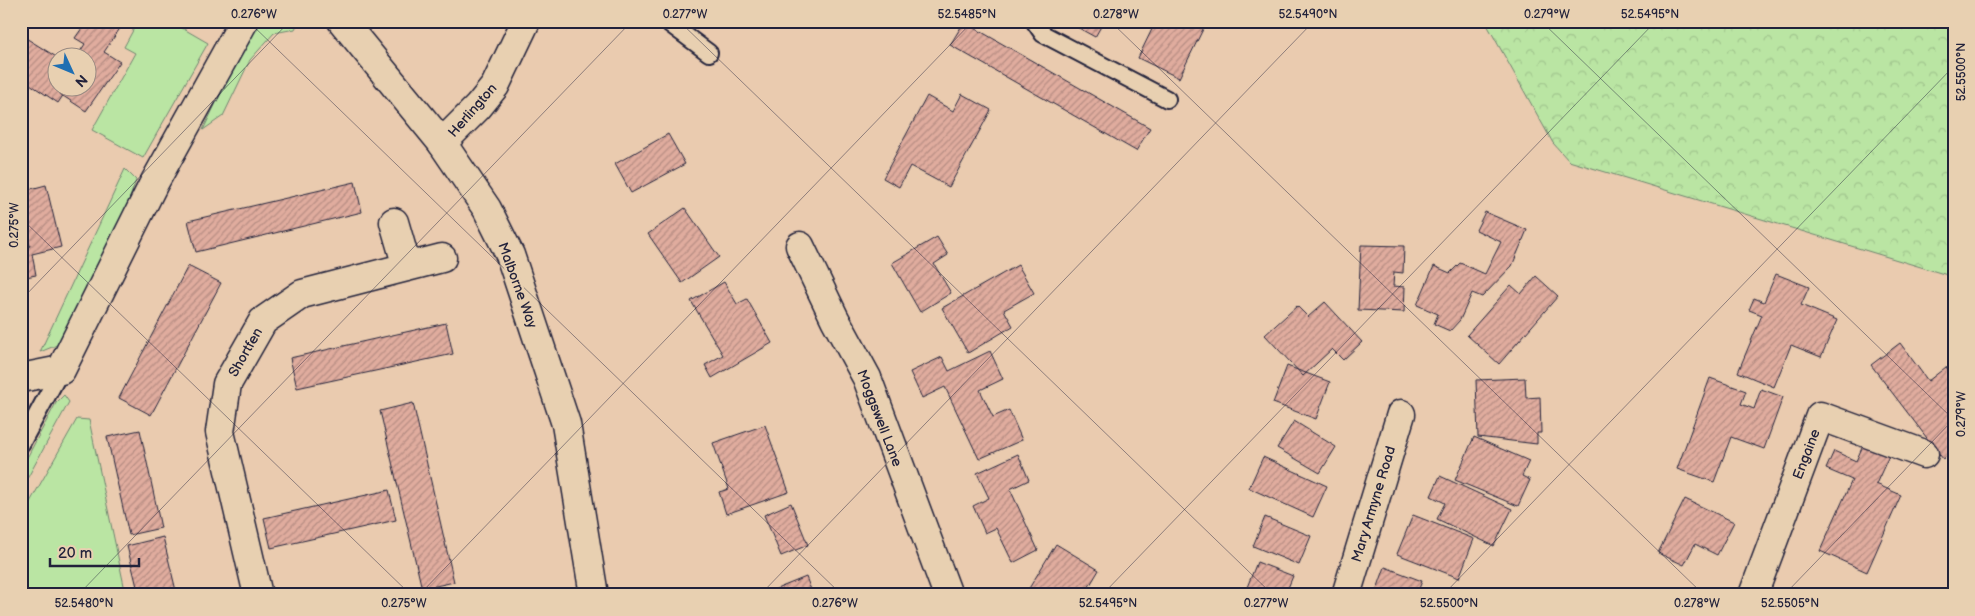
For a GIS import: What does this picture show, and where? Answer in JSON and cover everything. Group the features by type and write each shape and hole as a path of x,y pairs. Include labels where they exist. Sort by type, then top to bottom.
{"street":[{"path":"21,378 61,370 153,185 244,21"},
{"name":"Malborne Way","path":"342,21 442,143 487,209 510,256 566,424 594,595"},
{"name":"Herlington","path":"442,143 478,107 495,86 526,21"},
{"path":"394,222 407,267"},
{"name":"Moggswell Lane","path":"800,246 835,319 867,378 948,595"},
{"name":"Shortfen","path":"258,595 220,432 227,384 263,322 302,294 442,258"},
{"name":"Mary Armyne Road","path":"1346,595 1401,414"},
{"name":"Engaine","path":"1752,595 1820,416 1924,454"}],"lane":[{"path":"666,21 709,53"},
{"path":"1034,21 1044,34 1166,99"},
{"path":"21,444 61,370"}],"green space":[{"path":"138,21 170,21 208,43 143,158 92,130 135,53 124,47"},
{"path":"299,21 295,29 274,33 250,60 223,116 203,130 255,22"},
{"path":"1485,21 1954,21 1954,277 1569,161 1553,143"},
{"path":"125,169 136,180 125,212 57,345 40,352"},
{"path":"64,395 69,402 21,490 21,469 56,403"},
{"path":"77,419 89,420 126,595 21,595 21,518"}],"building":[{"path":"87,21 125,21 104,52 120,62 98,94 98,48 82,48 85,44 75,38"},
{"path":"1066,21 1104,21 1095,37"},
{"path":"1156,21 1207,21 1179,78 1138,58"},
{"path":"964,22 1150,128 1136,151 950,45"},
{"path":"21,35 48,52 48,96 21,78"},
{"path":"962,94 991,110 949,187 910,166 899,187 883,178 927,96 953,111"},
{"path":"51,98 61,98 58,103"},
{"path":"66,98 95,98 86,111"},
{"path":"668,134 685,164 631,193 615,164"},
{"path":"21,164 27,190 46,185 61,247 32,254 36,275 21,278 21,248 30,246 21,211"},
{"path":"355,182 362,212 196,252 188,221"},
{"path":"685,208 719,257 682,283 648,234"},
{"path":"1485,212 1527,230 1512,266 1482,297 1472,293 1460,320 1450,331 1434,324 1438,314 1417,305 1434,266 1450,273 1460,263 1485,274 1501,242 1476,230"},
{"path":"937,237 948,255 934,264 951,293 920,312 892,263"},
{"path":"1361,245 1404,246 1403,273 1394,272 1393,286 1405,287 1404,312 1358,310"},
{"path":"1018,265 1034,293 1004,310 1013,326 968,353 942,308"},
{"path":"188,266 221,283 151,415 119,398"},
{"path":"1776,274 1809,287 1801,305 1837,320 1821,357 1791,345 1774,387 1738,372 1762,315 1749,310 1754,298 1764,302"},
{"path":"1536,276 1558,296 1499,364 1467,335 1511,285 1521,294"},
{"path":"724,282 737,304 747,299 772,343 712,378 705,365 723,355 691,301"},
{"path":"1325,302 1362,342 1343,360 1332,349 1303,376 1265,335 1297,306 1308,317"},
{"path":"446,323 453,354 297,388 290,358"},
{"path":"1900,343 1928,381 1946,367 1954,377 1954,415 1951,418 1954,422 1954,451 1943,459 1871,365"},
{"path":"990,351 1003,379 980,390 993,417 1009,410 1022,440 979,459 945,387 922,398 910,372 942,357 949,371"},
{"path":"1287,366 1330,382 1316,419 1273,403"},
{"path":"1525,378 1526,398 1540,397 1541,433 1537,433 1537,444 1478,437 1476,380"},
{"path":"1710,378 1746,391 1741,404 1754,409 1761,389 1783,397 1764,449 1731,437 1714,482 1677,469"},
{"path":"413,403 454,582 422,589 380,411"},
{"path":"1294,421 1336,447 1320,473 1277,448"},
{"path":"765,425 789,492 726,514 719,492 729,489 713,443"},
{"path":"140,430 161,528 129,535 107,437"},
{"path":"1868,435 1893,447 1876,484 1901,495 1867,572 1820,551 1852,480 1826,469 1834,451 1856,461"},
{"path":"1474,437 1529,461 1522,476 1530,480 1518,506 1455,480"},
{"path":"1018,454 1029,480 1010,489 1038,550 1013,563 996,528 985,533 973,506 989,498 977,473"},
{"path":"1263,457 1327,486 1313,517 1249,488"},
{"path":"1440,476 1512,509 1494,546 1437,519 1445,503 1431,496"},
{"path":"389,490 396,520 271,548 264,518"},
{"path":"1685,499 1734,522 1717,555 1695,544 1684,565 1658,553"},
{"path":"791,503 808,545 781,556 764,515"},
{"path":"1413,515 1474,539 1459,578 1397,554"},
{"path":"1265,517 1311,536 1299,565 1253,546"},
{"path":"163,537 177,595 139,595 127,546"},
{"path":"1056,544 1099,570 1084,595 1025,595"},
{"path":"1257,562 1293,576 1285,595 1244,595"},
{"path":"1385,567 1422,581 1417,594 1419,595 1375,595"},
{"path":"806,577 813,595 764,594"}]}
